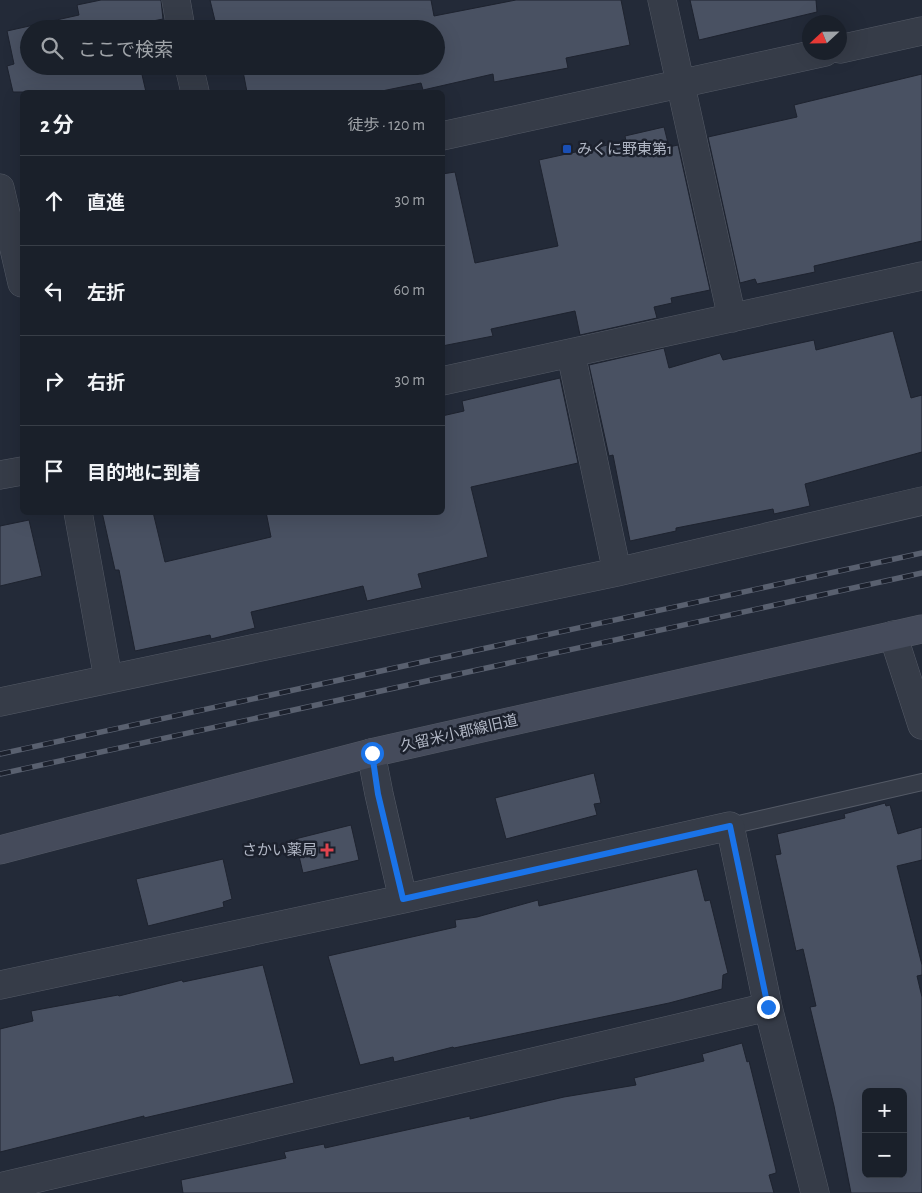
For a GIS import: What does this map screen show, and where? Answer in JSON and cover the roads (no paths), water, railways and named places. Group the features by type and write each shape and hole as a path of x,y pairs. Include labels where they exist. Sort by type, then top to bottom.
{"street":[{"path":"176,0 180,20"},
{"path":"662,0 732,318"},
{"path":"847,47 922,31"},
{"path":"445,135 802,57"},
{"path":"191,75 195,90"},
{"path":"0,188 20,274"},
{"path":"445,380 922,276"},
{"path":"570,354 617,572"},
{"path":"0,475 20,470"},
{"path":"0,702 617,572 922,502"},
{"path":"79,515 108,678"},
{"name":"久留米小郡線旧道","path":"0,850 372,753 922,629"},
{"path":"893,635 922,725"},
{"path":"372,753 378,794 403,899"},
{"path":"0,985 403,899 730,826 768,1007 815,1193"},
{"path":"0,1187 768,1007"}],"lane":[{"path":"730,826 922,782"}],"railway":[{"path":"0,754 922,553"},
{"path":"0,774 922,573"}],"place":[{"name":"みくに野東第1","path":"567,149"},
{"name":"さかい薬局","path":"327,850"}]}
